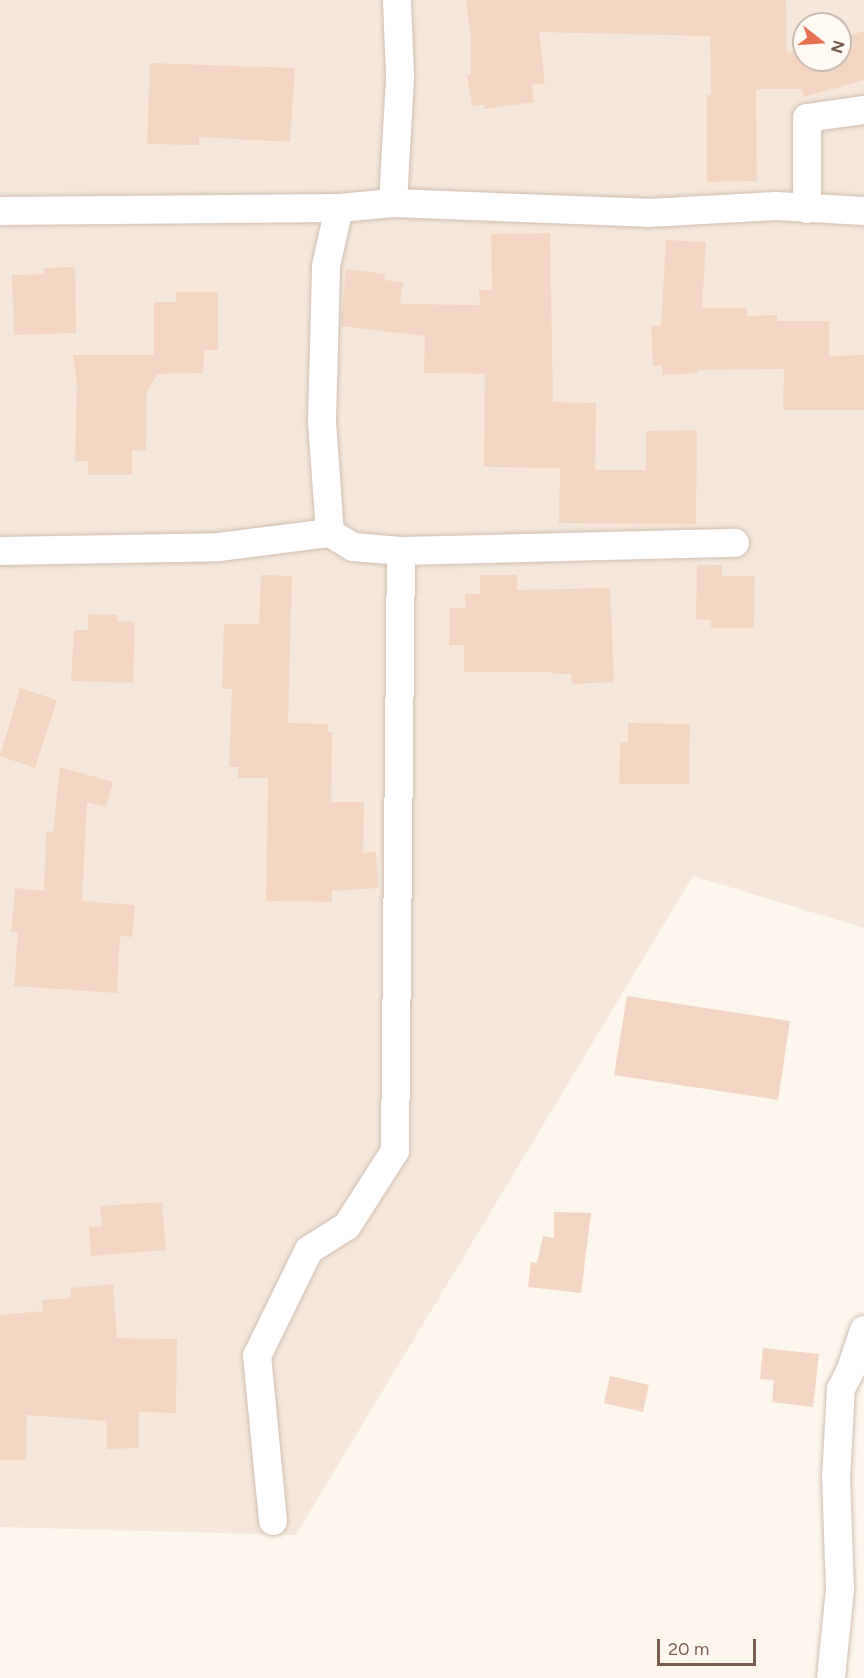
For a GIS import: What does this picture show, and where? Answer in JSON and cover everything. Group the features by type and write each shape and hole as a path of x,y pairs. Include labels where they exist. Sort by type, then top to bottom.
{"street":[{"path":"393,203 400,76 398,0"},
{"path":"807,209 807,118 864,110"},
{"path":"0,211 339,208 393,203 648,213 776,206 864,211"},
{"path":"330,533 322,422 324,319 326,266 339,208"},
{"path":"0,551 219,547 330,533 354,547 401,551 735,543"},
{"path":"273,1521 257,1356 309,1250 347,1226 395,1151 401,551"},
{"path":"831,1678 840,1590 836,1478 841,1389 851,1369 864,1330"}],"shaded area":[{"path":"0,0 864,0 864,928 693,876 296,1535 0,1527"}],"building":[{"path":"466,0 786,0 787,53 792,52 792,72 852,72 852,34 864,31 864,80 804,97 801,89 756,89 757,181 707,182 707,95 711,95 710,36 539,32 545,83 532,85 534,102 484,109 484,105 472,106 467,75 471,75 471,40"},
{"path":"150,63 295,68 290,142 199,137 199,145 147,144"},
{"path":"550,233 553,402 596,403 595,470 646,470 646,431 697,430 696,524 559,523 560,468 484,467 485,374 424,373 425,336 341,326 346,269 385,274 384,280 403,282 400,304 480,305 479,290 492,290 491,234"},
{"path":"666,240 706,242 702,308 747,308 747,316 777,315 777,321 829,321 829,356 864,355 864,410 783,410 784,369 698,370 699,373 662,375 662,365 653,366 651,326 661,326"},
{"path":"75,267 76,333 14,335 12,275 44,274 44,268"},
{"path":"176,292 218,292 218,350 204,350 203,373 158,374 147,391 146,450 132,451 132,475 88,475 88,461 75,461 77,384 73,355 154,355 154,302 176,302"},
{"path":"697,565 722,565 722,576 755,576 754,628 711,628 711,620 696,619"},
{"path":"261,575 292,576 288,723 328,724 328,732 332,732 331,802 364,802 363,853 376,852 379,888 332,891 332,902 266,901 268,778 238,778 238,767 229,767 232,689 222,689 224,624 259,624"},
{"path":"480,575 517,575 517,590 610,588 614,682 572,684 571,674 553,674 553,672 464,672 464,645 449,645 449,608 465,608 465,594 480,594"},
{"path":"88,614 117,615 117,621 135,622 133,683 71,681 74,630 88,630"},
{"path":"20,688 57,700 35,768 0,756"},
{"path":"628,723 690,724 689,784 619,784 620,743 628,743"},
{"path":"60,767 113,782 106,807 87,802 82,901 135,905 132,937 120,936 117,993 14,986 18,933 11,932 15,888 44,891 46,831 53,832"},
{"path":"627,996 790,1021 778,1100 614,1075"},
{"path":"162,1202 166,1250 91,1256 89,1227 102,1226 100,1206"},
{"path":"554,1212 591,1213 581,1293 528,1287 531,1262 537,1263 543,1236 554,1238"},
{"path":"113,1284 117,1338 177,1339 176,1413 139,1412 139,1448 107,1449 107,1421 27,1415 26,1460 0,1460 0,1315 43,1311 42,1300 71,1298 71,1288"},
{"path":"763,1348 819,1354 813,1407 772,1402 774,1380 760,1379"},
{"path":"610,1376 649,1385 643,1412 604,1403"}]}
